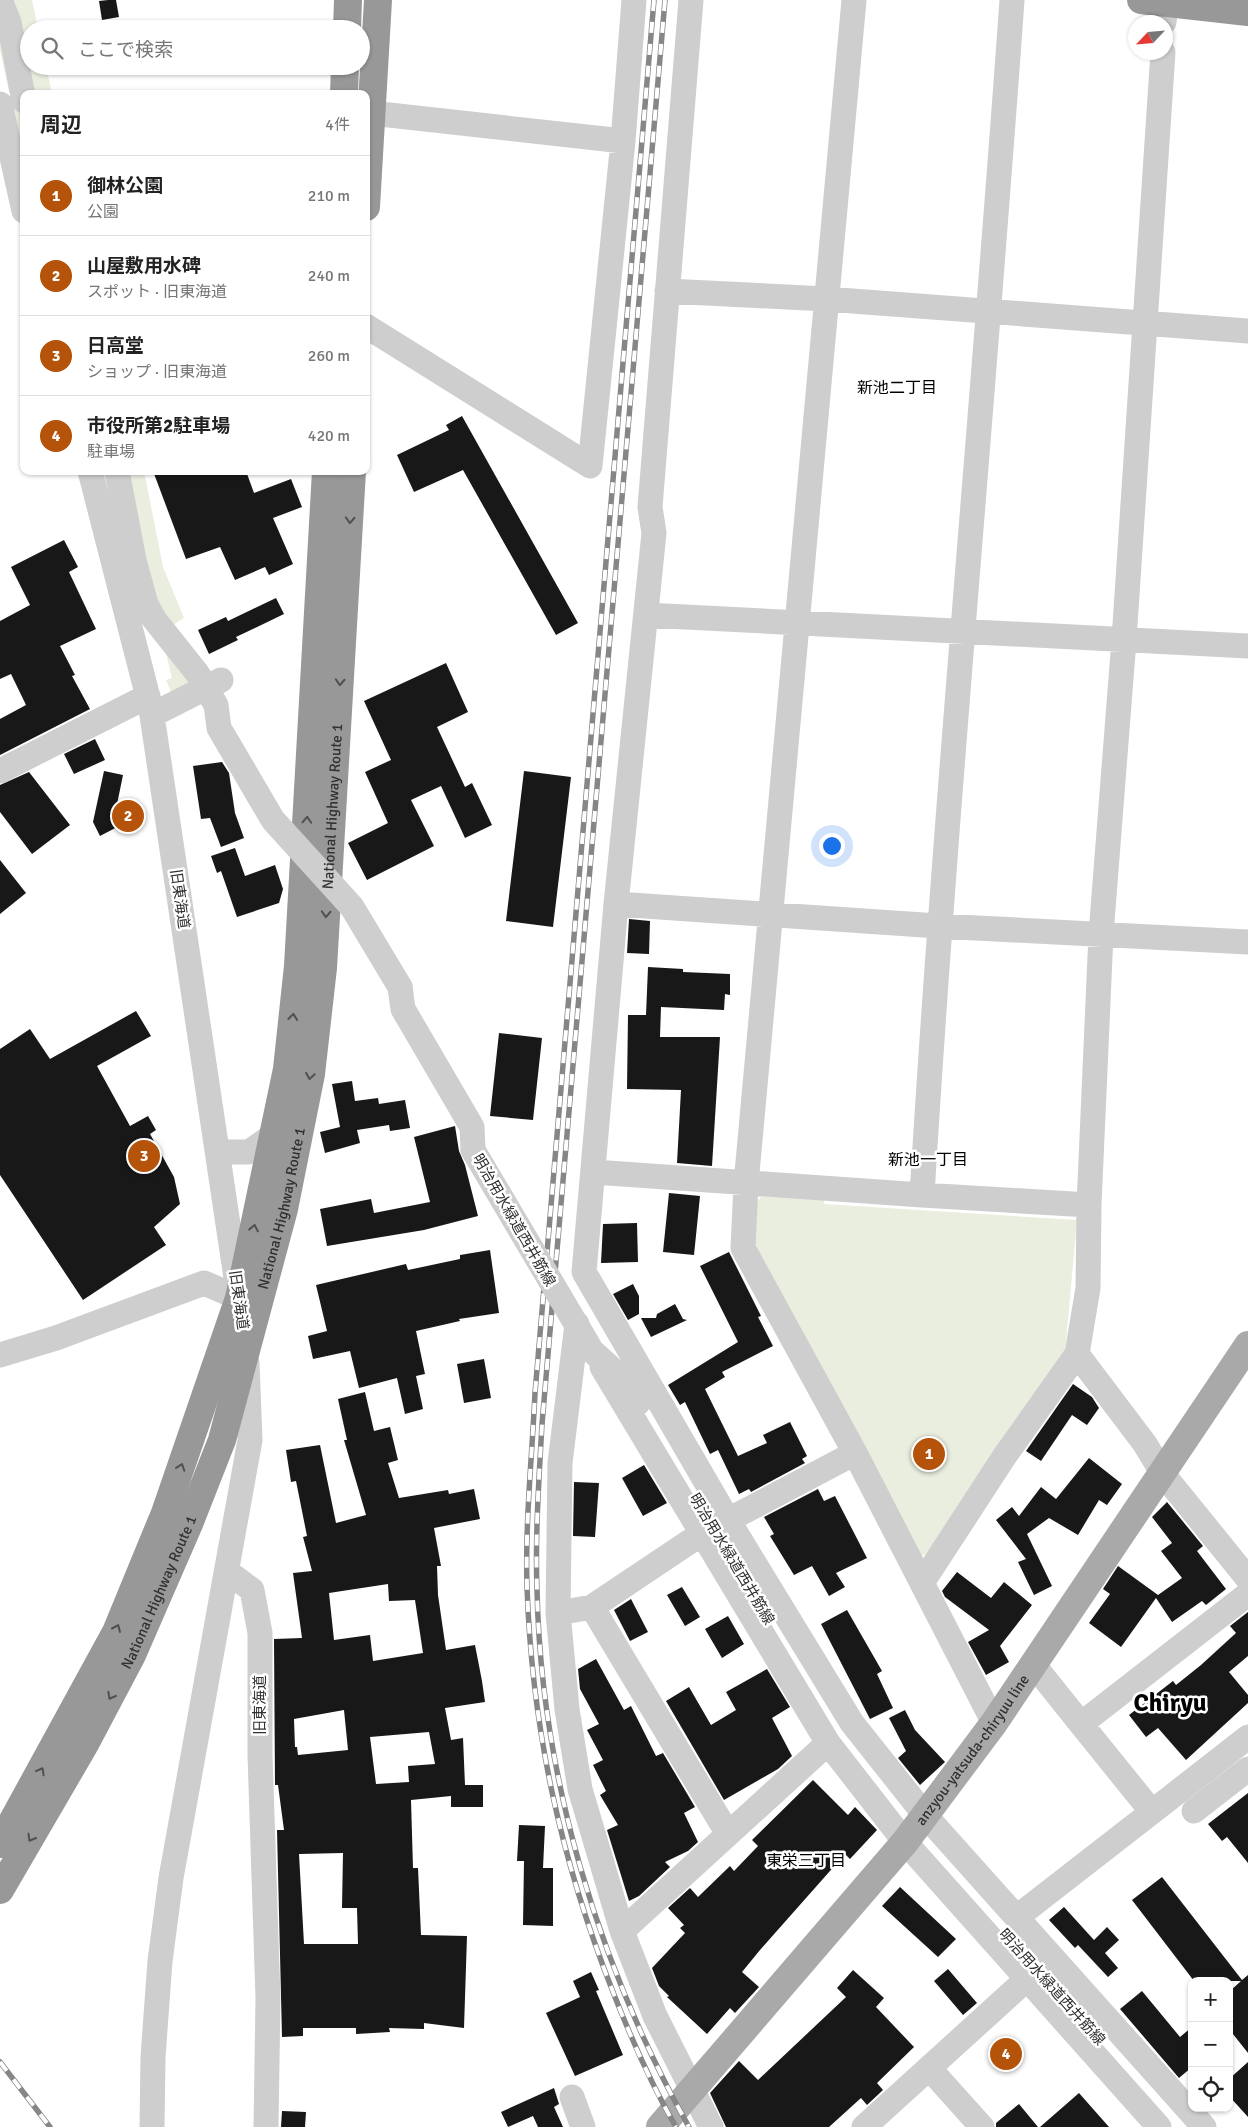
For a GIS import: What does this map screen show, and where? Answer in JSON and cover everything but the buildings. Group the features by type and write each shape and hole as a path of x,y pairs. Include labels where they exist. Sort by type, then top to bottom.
{"highway":[{"path":"347,20 348,0"},
{"path":"370,132 378,0"},
{"path":"1159,6 1248,12"},
{"path":"344,90 345,75"},
{"name":"National Highway Route 1","path":"0,1844 116,1632 165,1513 240,1298 287,1069 298,966 326,475"},
{"name":"National Highway Route 1","path":"0,1890 85,1744 132,1655 190,1524 222,1440 284,1209 311,1074 323,968 352,475"}],"main road":[{"name":"anzyou-yatsuda-chiryuu line","path":"660,2127 915,1830 994,1722 1163,1474 1248,1345"}],"street":[{"path":"0,0 9,22 22,90"},
{"path":"370,328 590,466 624,141 634,0"},
{"path":"691,0 650,507 654,533 616,904 584,1272 728,1520 915,1830 1027,1979 1159,2127"},
{"path":"854,0 746,1184 743,1248 855,1453 994,1722"},
{"path":"922,1195 938,926 990,311 1012,0"},
{"path":"922,1583 1004,1457 1077,1354 1088,1288 1089,1205 1101,934 1146,325 1162,60"},
{"path":"0,104 20,193"},
{"path":"371,113 624,141"},
{"path":"667,291 826,299 1146,325 1248,331"},
{"name":"旧東海道","path":"91,475 150,706 240,1298 246,1353 250,1440 228,1572 252,1590 260,1632 260,1755 268,1998 266,2127"},
{"name":"明治用水緑道西井筋線","path":"118,475 134,560 146,604 154,619 197,673 213,684 219,728 273,820 352,907 400,987 403,1009 472,1127 473,1150 592,1351 624,1380 831,1724 915,1830 1178,2127"},
{"path":"646,615 1248,646"},
{"path":"0,771 150,706 213,684"},
{"path":"616,904 771,916 1248,942"},
{"path":"218,1152 249,1152 272,1136"},
{"path":"594,1172 746,1184 1089,1205"},
{"path":"0,1356 56,1338 204,1283 240,1298"},
{"path":"711,2127 691,2091 655,2016 622,1931 580,1789 567,1709 558,1613 560,1463 576,1324 828,1743 915,1830 1017,1917 1204,2127"},
{"path":"1077,1354 1145,1444 1163,1474 1248,1579"},
{"path":"728,1520 855,1453"},
{"path":"558,1613 592,1607 701,1534"},
{"path":"152,2127 153,2057 160,1962 171,1878 199,1718 228,1572"},
{"path":"1081,1724 1248,1594"},
{"path":"592,1607 728,1834"},
{"path":"1033,1664 1152,1812"},
{"path":"1017,1917 1248,1737"},
{"path":"622,1931 828,1743"},
{"path":"1194,1811 1248,1768"},
{"path":"864,2127 1027,1979"},
{"path":"929,2068 982,2127"},
{"path":"572,2097 583,2127"}],"shaded area":[{"path":"0,0 32,0 36,20 20,20 20,75 48,75 51,90 20,90 20,142 0,50"},
{"path":"102,475 145,475 163,567 184,618 166,629 145,627 140,621"},
{"path":"163,641 198,684 171,692 166,680 172,678"},
{"path":"763,1195 824,1197 824,1204 1077,1220 1065,1353 925,1555 918,1555 748,1247 756,1202"}],"railway":[{"path":"654,0 535,1393 528,1514 527,1587 535,1692 552,1794 564,1844 578,1893 613,1992 642,2061 676,2127"},
{"path":"665,0 542,1424 537,1590 541,1660 550,1730 563,1799 580,1868 602,1935 627,2001 689,2127"},
{"path":"0,2062 50,2127"}],"place":[{"name":"山屋敷用水碑","path":"128,816"},
{"name":"日高堂","path":"144,1156"},
{"name":"御林公園","path":"929,1454"},
{"name":"市役所第2駐車場","path":"1006,2054"}],"district":[{"name":"新池二丁目","path":"897,387"},
{"name":"新池一丁目","path":"928,1159"},
{"name":"Chiryu","path":"1170,1702"},
{"name":"東栄三丁目","path":"806,1860"}]}
